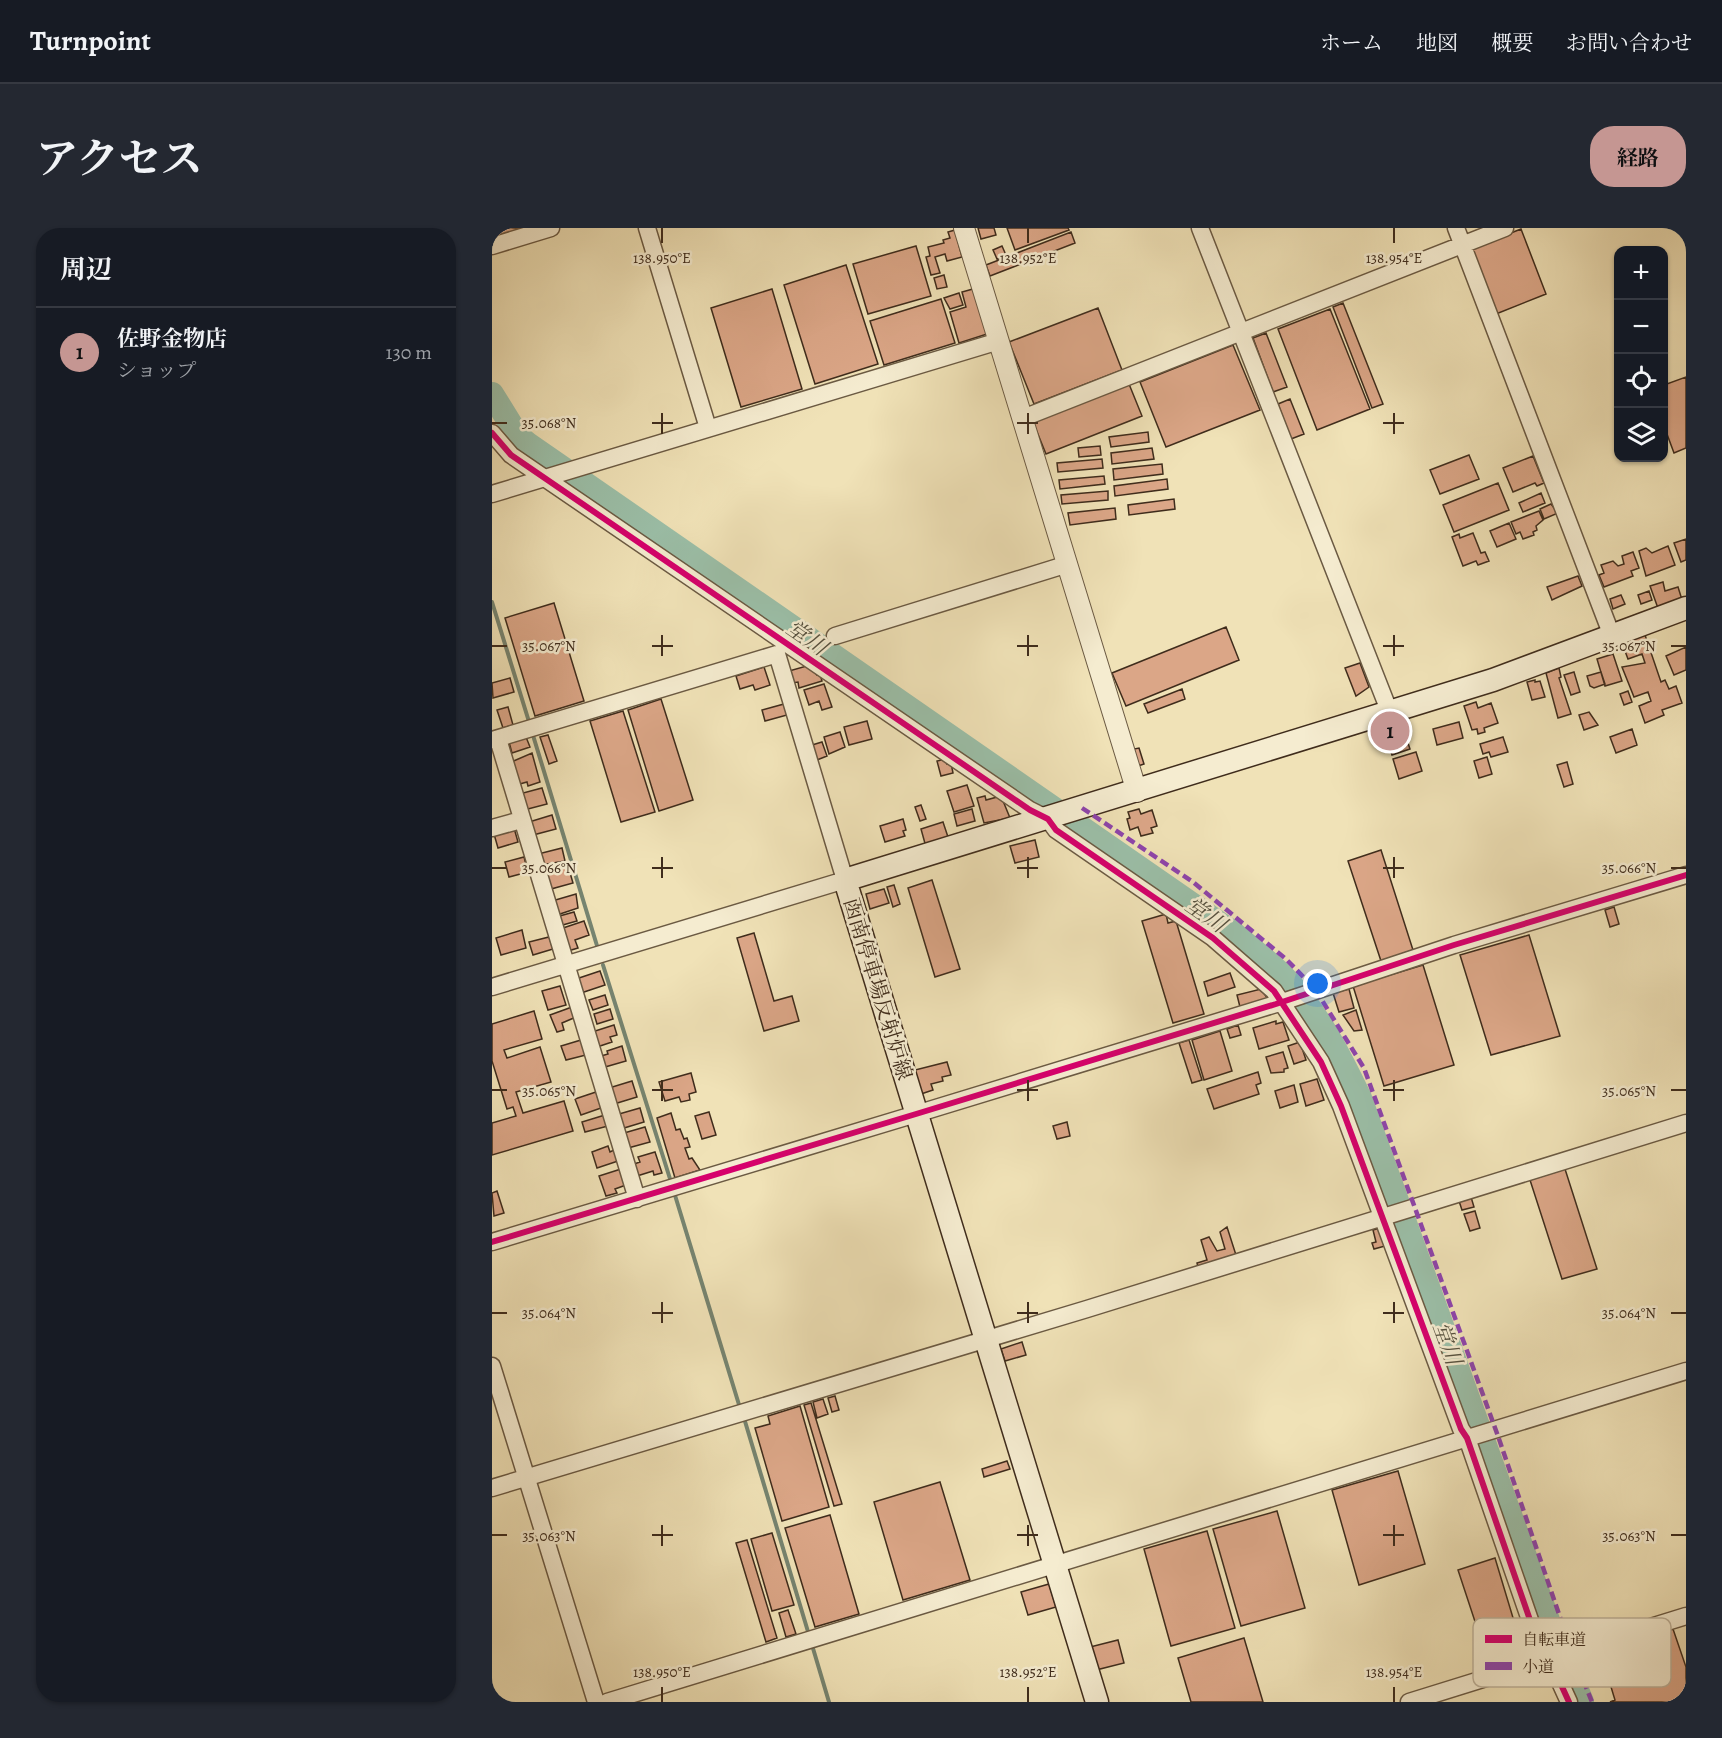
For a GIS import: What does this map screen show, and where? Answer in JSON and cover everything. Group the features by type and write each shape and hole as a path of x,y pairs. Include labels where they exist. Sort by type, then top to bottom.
{"main road":[{"name":"函南停車場反射炉線","path":"1097,1702 845,880 1137,792 1493,680 1686,608"}],"street":[{"path":"492,246 551,228"},
{"path":"647,228 708,428"},
{"path":"964,228 1137,792"},
{"path":"1200,228 1390,713"},
{"path":"1456,228 1612,636"},
{"path":"1023,418 1505,228"},
{"path":"492,494 999,341"},
{"path":"492,433 511,455 782,649 1030,810 1048,819 1056,830 1213,938 1285,1000 1329,1078 1384,1217 1461,1428 1467,1438 1529,1618"},
{"path":"835,636 1068,564"},
{"path":"637,1198 495,740 782,649"},
{"path":"492,987 845,880 782,649"},
{"path":"492,828 521,820"},
{"path":"492,1242 916,1114 1311,990 1686,876"},
{"path":"492,1488 1686,1123"},
{"path":"492,1366 596,1702"},
{"path":"607,1702 1686,1371"},
{"path":"1671,1621 1686,1616"},
{"path":"1408,1702 1473,1682"},
{"path":"1561,1687 1569,1702"}],"building":[{"path":"492,228 527,228 492,238"},
{"path":"978,228 994,228 996,235 981,239"},
{"path":"1007,228 1068,228 1069,230 1015,250"},
{"path":"1521,229 1546,294 1496,314 1470,249"},
{"path":"955,230 962,257 947,261 945,254 935,257 940,273 931,275 926,257 930,256 928,247 944,243 943,240 950,238 948,232"},
{"path":"1071,232 1075,243 990,276 986,265"},
{"path":"916,246 931,296 868,314 853,264"},
{"path":"1002,246 1006,255 997,259 993,250"},
{"path":"846,265 878,364 815,384 784,285"},
{"path":"944,275 947,287 937,289 934,278"},
{"path":"772,289 802,389 741,407 711,308"},
{"path":"973,289 987,334 959,343 950,312 966,307 962,292"},
{"path":"959,293 963,305 950,309 944,298"},
{"path":"941,299 955,343 884,365 870,321"},
{"path":"1343,303 1383,404 1372,408 1333,307"},
{"path":"1098,308 1122,370 1034,404 1009,342"},
{"path":"1330,309 1370,409 1317,430 1278,329"},
{"path":"1266,333 1287,387 1273,392 1253,338"},
{"path":"1233,345 1260,410 1166,447 1140,382"},
{"path":"1686,377 1686,448 1674,453 1668,437 1668,384"},
{"path":"1129,384 1142,416 1046,454 1033,422"},
{"path":"1290,399 1304,434 1291,439 1278,404"},
{"path":"1148,432 1149,442 1111,447 1109,437"},
{"path":"1100,446 1101,455 1079,457 1078,448"},
{"path":"1152,448 1154,459 1112,464 1111,453"},
{"path":"1469,455 1479,479 1440,494 1430,470"},
{"path":"1533,456 1544,483 1537,486 1535,483 1513,492 1503,468"},
{"path":"1102,459 1103,468 1058,472 1057,463"},
{"path":"1162,464 1163,474 1114,480 1113,469"},
{"path":"1104,476 1105,484 1060,489 1059,480"},
{"path":"1167,479 1168,489 1115,496 1114,486"},
{"path":"1498,483 1509,510 1454,532 1443,505"},
{"path":"1108,491 1108,500 1062,504 1061,495"},
{"path":"1541,493 1545,503 1523,512 1519,503"},
{"path":"1174,499 1175,509 1129,515 1128,505"},
{"path":"1551,504 1558,513 1544,519 1540,509"},
{"path":"1115,508 1116,519 1070,525 1068,513"},
{"path":"1539,511 1543,520 1536,526 1537,530 1533,532 1534,535 1523,539 1520,532 1516,534 1511,522"},
{"path":"1509,523 1516,539 1497,547 1490,531"},
{"path":"1473,533 1481,553 1485,552 1489,561 1478,565 1476,561 1463,566 1452,537 1459,534 1460,538"},
{"path":"1686,539 1686,560 1681,562 1674,543"},
{"path":"1668,546 1675,565 1646,576 1639,551 1646,548 1652,553"},
{"path":"1633,552 1639,568 1631,571 1633,576 1604,587 1599,575 1604,573 1601,565 1613,561 1618,566 1624,564 1622,556"},
{"path":"1578,576 1582,586 1552,600 1547,587"},
{"path":"1663,582 1665,591 1678,587 1683,603 1659,611 1650,586"},
{"path":"1649,591 1652,600 1641,604 1638,595"},
{"path":"1621,595 1625,604 1613,609 1610,599"},
{"path":"554,603 584,701 535,716 505,618"},
{"path":"1226,627 1239,660 1126,706 1112,673"},
{"path":"1645,635 1661,682 1665,680 1669,689 1676,686 1682,703 1662,710 1664,715 1645,723 1639,706 1651,701 1648,692 1634,697 1622,667 1645,663 1642,654 1628,659 1622,643"},
{"path":"1686,647 1686,670 1674,675 1666,656"},
{"path":"1613,654 1622,681 1605,686 1597,659"},
{"path":"1360,663 1369,687 1356,696 1345,668"},
{"path":"810,665 817,675 820,674 822,681 799,688 798,682 792,683 789,671"},
{"path":"764,667 770,685 755,690 753,685 740,689 736,676"},
{"path":"1559,668 1561,677 1559,678 1571,714 1558,718 1546,673"},
{"path":"1574,672 1580,692 1571,695 1564,675"},
{"path":"1601,672 1605,684 1594,688 1590,686 1587,676"},
{"path":"510,678 514,692 493,698 492,683"},
{"path":"1535,680 1535,682 1540,681 1545,697 1532,700 1527,682"},
{"path":"824,684 832,707 822,710 819,701 809,705 804,690"},
{"path":"1182,689 1185,699 1148,713 1144,704"},
{"path":"1628,691 1632,702 1624,705 1620,694"},
{"path":"661,699 693,800 659,811 628,710"},
{"path":"1476,702 1478,708 1491,703 1498,723 1484,728 1485,732 1478,734 1477,729 1472,730 1464,706"},
{"path":"784,704 787,715 765,721 762,710"},
{"path":"508,707 513,725 503,728 497,710"},
{"path":"623,711 655,812 621,822 590,721"},
{"path":"1589,712 1598,725 1584,730 1579,715"},
{"path":"867,721 872,739 849,745 844,727"},
{"path":"1401,722 1410,749 1392,755 1383,728"},
{"path":"1459,722 1463,738 1437,745 1433,729"},
{"path":"1632,729 1637,745 1616,753 1610,737"},
{"path":"840,732 845,747 829,754 824,737"},
{"path":"548,735 557,761 549,764 540,737"},
{"path":"526,737 530,747 512,753 509,742"},
{"path":"1503,737 1508,752 1491,757 1489,752 1483,754 1480,744"},
{"path":"822,742 827,756 817,760 812,745"},
{"path":"1139,748 1144,764 1138,766 1134,749"},
{"path":"1416,752 1422,771 1399,779 1393,759"},
{"path":"532,753 540,782 528,786 527,782 516,785 509,763"},
{"path":"1487,757 1492,774 1479,778 1474,761"},
{"path":"946,759 947,764 951,763 953,773 941,776 937,761"},
{"path":"1567,762 1573,784 1564,787 1557,765"},
{"path":"967,785 974,806 954,812 947,791"},
{"path":"542,788 547,804 524,810 523,793"},
{"path":"985,796 986,800 1001,796 1010,818 984,823 977,798"},
{"path":"921,805 926,819 920,821 915,807"},
{"path":"972,809 975,821 957,826 954,814"},
{"path":"1139,809 1141,814 1152,810 1157,826 1151,828 1153,833 1141,836 1138,827 1130,830 1128,812"},
{"path":"552,815 556,829 533,835 529,822"},
{"path":"903,819 905,836 885,842 880,826"},
{"path":"943,822 949,840 926,847 921,829"},
{"path":"514,828 518,842 498,848 494,834"},
{"path":"1035,840 1039,857 1015,863 1010,846"},
{"path":"562,848 565,861 541,865 538,854"},
{"path":"1381,850 1413,950 1381,961 1348,861"},
{"path":"524,857 528,872 509,877 505,862"},
{"path":"568,866 573,883 551,889 546,873"},
{"path":"932,880 960,969 935,977 908,888"},
{"path":"894,885 900,904 893,907 887,887"},
{"path":"884,889 889,903 870,909 866,894"},
{"path":"576,894 578,908 557,915 552,901"},
{"path":"1614,907 1619,924 1610,927 1605,910"},
{"path":"574,912 577,921 559,926 556,917"},
{"path":"1166,914 1168,923 1176,921 1204,1014 1173,1023 1142,921"},
{"path":"584,921 589,935 575,940 578,948 568,951 560,929"},
{"path":"522,930 526,948 501,955 496,938"},
{"path":"754,933 774,1001 792,996 799,1021 764,1031 737,938"},
{"path":"1529,935 1560,1036 1491,1055 1460,955"},
{"path":"549,937 553,949 533,955 529,942"},
{"path":"1423,965 1454,1065 1384,1086 1353,986"},
{"path":"600,971 605,985 581,993 576,979"},
{"path":"1230,973 1235,987 1208,996 1204,982"},
{"path":"560,986 566,1005 548,1010 542,991"},
{"path":"1261,989 1268,999 1240,1007 1237,995"},
{"path":"1349,989 1354,1008 1339,1012 1333,993"},
{"path":"605,995 608,1005 593,1010 589,1000"},
{"path":"572,1007 576,1017 562,1023 564,1030 557,1032 550,1015"},
{"path":"610,1009 613,1019 597,1024 594,1014"},
{"path":"1356,1010 1362,1030 1354,1031 1343,1015"},
{"path":"534,1011 542,1039 504,1050 507,1058 540,1047 551,1082 516,1092 523,1113 564,1101 573,1131 492,1155 492,1123 516,1116 513,1107 507,1109 492,1061 492,1024"},
{"path":"1276,1021 1276,1024 1283,1022 1289,1040 1259,1049 1253,1028"},
{"path":"614,1025 617,1035 610,1037 612,1042 597,1047 592,1032"},
{"path":"1238,1025 1241,1035 1230,1038 1227,1029"},
{"path":"1220,1031 1232,1071 1204,1080 1192,1040"},
{"path":"581,1040 586,1055 566,1060 561,1046"},
{"path":"1189,1040 1202,1080 1192,1083 1179,1043"},
{"path":"1300,1042 1306,1060 1294,1064 1288,1046"},
{"path":"622,1046 626,1061 605,1067 601,1056 608,1054 607,1051"},
{"path":"1283,1052 1288,1068 1284,1069 1284,1072 1271,1073 1266,1057"},
{"path":"947,1062 951,1075 942,1077 943,1081 931,1084 933,1090 921,1094 915,1070"},
{"path":"1258,1072 1261,1083 1256,1085 1259,1094 1214,1109 1207,1089"},
{"path":"691,1073 696,1092 689,1094 690,1100 681,1102 679,1097 665,1101 659,1082"},
{"path":"1317,1079 1324,1100 1306,1106 1300,1084"},
{"path":"632,1081 637,1097 614,1104 609,1088"},
{"path":"1294,1085 1298,1102 1280,1108 1275,1091"},
{"path":"596,1092 601,1108 581,1115 575,1099"},
{"path":"640,1108 644,1122 624,1128 619,1114"},
{"path":"709,1112 716,1135 702,1139 695,1116"},
{"path":"671,1113 676,1130 680,1129 684,1139 687,1138 690,1147 685,1148 689,1159 692,1158 700,1170 675,1178 657,1118"},
{"path":"605,1115 608,1126 585,1132 582,1122"},
{"path":"1067,1122 1070,1136 1057,1139 1053,1126"},
{"path":"645,1127 650,1142 628,1148 624,1133"},
{"path":"608,1146 610,1152 614,1150 618,1161 597,1168 592,1152"},
{"path":"655,1152 662,1173 654,1175 653,1171 637,1176 634,1164 640,1162 638,1157"},
{"path":"621,1169 626,1185 615,1189 617,1193 606,1196 599,1176"},
{"path":"1565,1169 1597,1269 1562,1279 1530,1180"},
{"path":"497,1191 504,1213 494,1216 492,1193"},
{"path":"1471,1197 1474,1207 1462,1210 1459,1201"},
{"path":"1475,1211 1480,1228 1470,1231 1464,1214"},
{"path":"1227,1227 1236,1255 1198,1267 1197,1263 1207,1260 1201,1240 1209,1237 1217,1251 1225,1249 1220,1232"},
{"path":"1380,1228 1385,1246 1374,1249 1372,1243 1376,1242 1373,1230"},
{"path":"1022,1342 1026,1355 1005,1361 1001,1349"},
{"path":"835,1396 839,1410 832,1412 828,1398"},
{"path":"823,1399 828,1414 817,1418 813,1402"},
{"path":"811,1403 842,1504 834,1506 804,1405"},
{"path":"800,1406 829,1507 782,1521 755,1428 770,1424 768,1416"},
{"path":"1007,1461 1010,1469 984,1477 982,1469"},
{"path":"1398,1471 1425,1564 1359,1585 1332,1490"},
{"path":"940,1482 970,1580 903,1600 874,1502"},
{"path":"1277,1511 1305,1608 1241,1626 1213,1529"},
{"path":"830,1515 859,1614 815,1627 785,1528"},
{"path":"1207,1531 1235,1628 1171,1646 1144,1549"},
{"path":"772,1533 794,1605 772,1611 751,1539"},
{"path":"747,1540 777,1638 766,1642 736,1543"},
{"path":"1495,1558 1513,1618 1474,1618 1458,1570"},
{"path":"1049,1584 1056,1607 1028,1615 1021,1592"},
{"path":"788,1610 796,1634 786,1637 779,1613"},
{"path":"1673,1629 1686,1667 1686,1702 1610,1702 1615,1700 1611,1687 1671,1687 1671,1630"},
{"path":"1244,1638 1263,1702 1191,1702 1178,1658"},
{"path":"1118,1640 1124,1663 1096,1670 1090,1647"}],"waterway":[{"name":"堂川","path":"492,394 518,436 528,444 1232,932 1275,968 1294,988 1326,1033 1360,1098 1547,1618"},
{"path":"492,602 530,725"},
{"path":"532,732 598,949"},
{"path":"603,965 671,1182"},
{"path":"674,1192 740,1408"},
{"path":"744,1418 809,1635"},
{"path":"812,1645 829,1702"},
{"name":"堂川","path":"1576,1687 1582,1702"}],"marked path":[{"path":"1082,808 1193,882 1286,959 1315,989 1364,1068 1498,1436 1560,1618"},
{"path":"1586,1687 1592,1702"}],"cycle path":[{"path":"492,433 511,455 1030,810 1048,819 1056,830 1213,938 1274,991 1321,1062 1341,1106 1461,1429 1467,1438 1529,1618"},
{"path":"492,1242 1276,1004 1454,945 1686,875"},
{"path":"1562,1687 1569,1702"}],"place":[{"name":"佐野金物店","path":"1390,731"}]}
